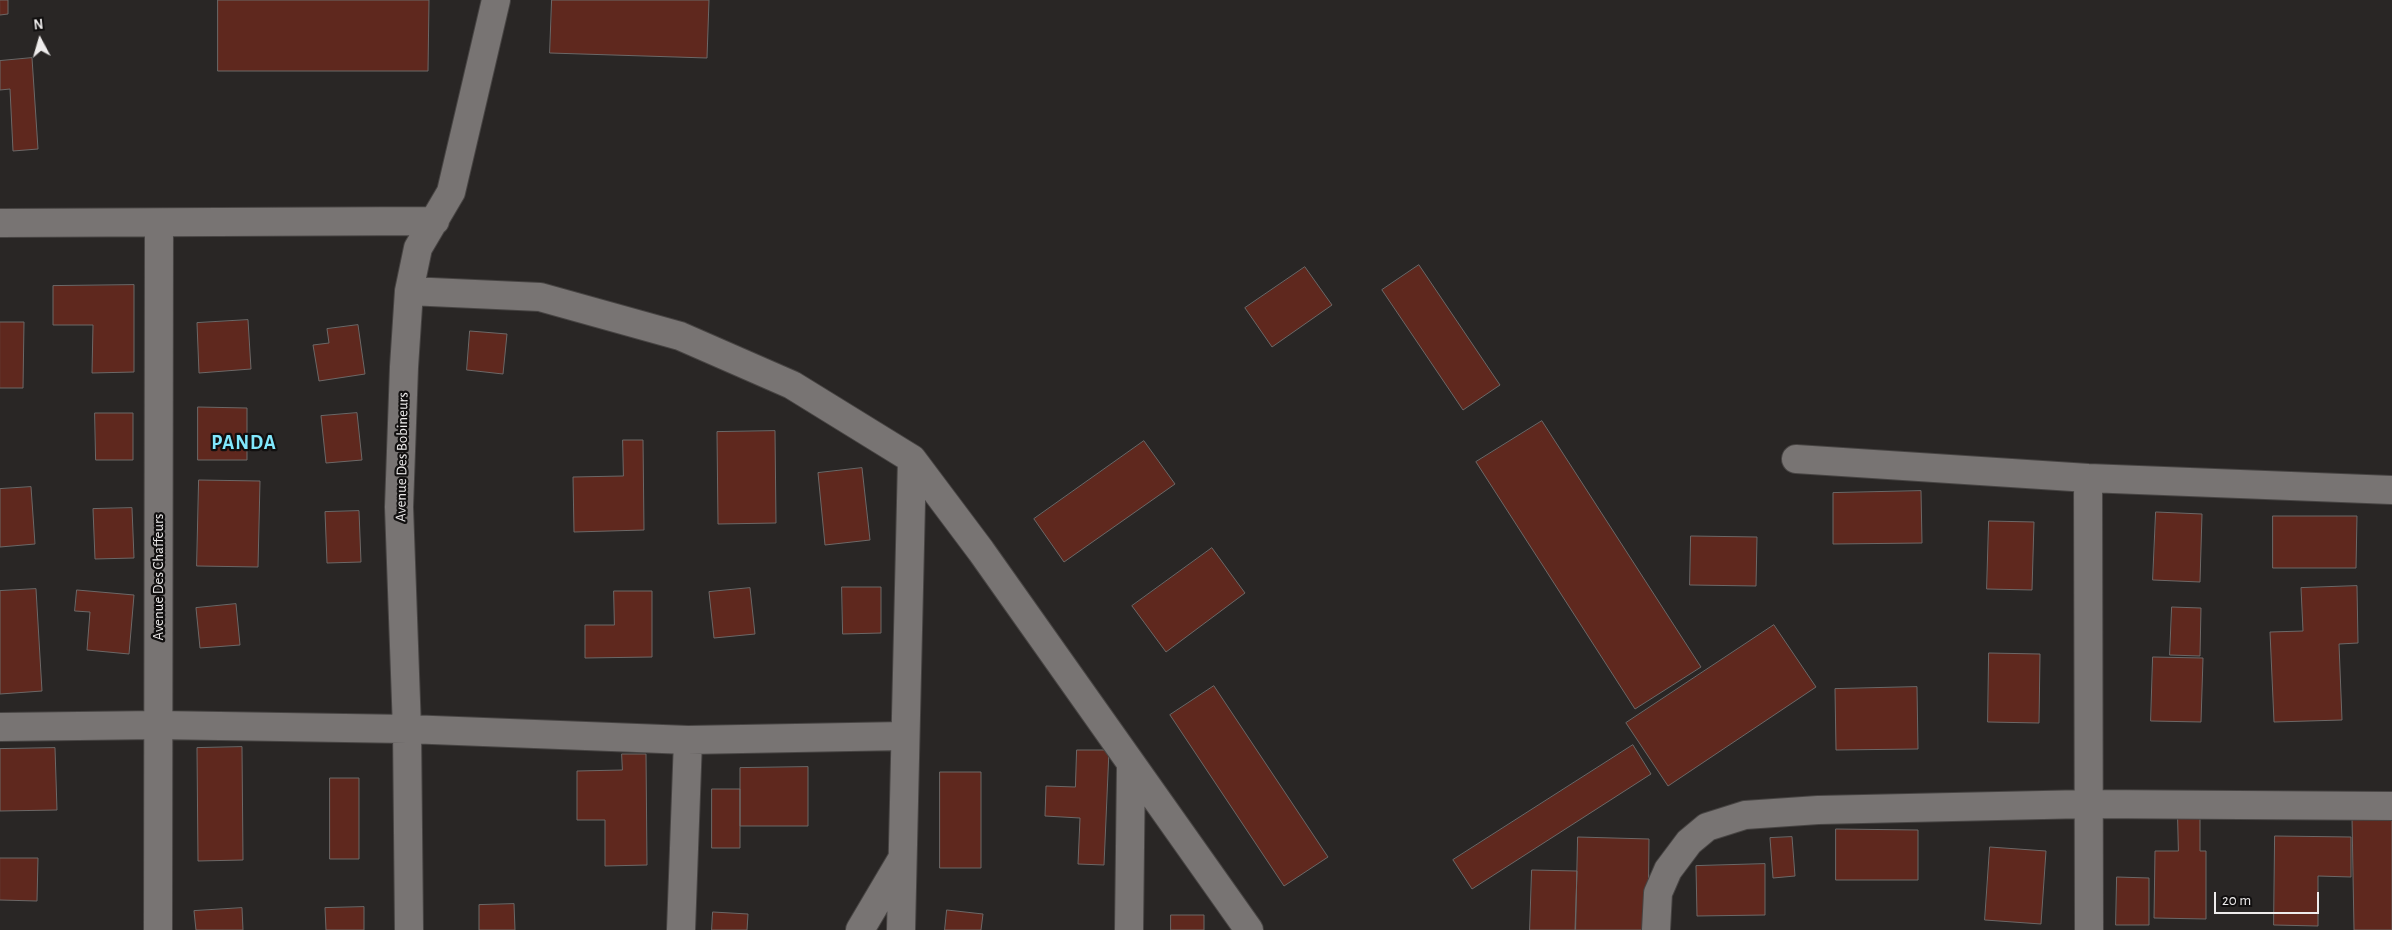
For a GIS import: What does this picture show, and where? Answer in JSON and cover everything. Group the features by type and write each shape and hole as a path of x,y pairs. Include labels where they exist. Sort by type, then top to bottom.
{"street":[{"name":"Avenue Des Bobineurs","path":"409,930 407,729 400,508 404,367 409,291 418,248 451,192 496,0"},
{"path":"0,223 435,221"},
{"name":"Avenue Des Chaffeurs","path":"158,930 159,223"},
{"path":"409,291 540,297 680,336 792,385 912,459 981,551 1249,930"},
{"path":"901,930 904,856 904,736 912,459"},
{"path":"1796,459 2088,478 2392,490"},
{"path":"2088,478 2089,930"},
{"path":"0,727 157,725 407,729 688,740 904,736"},
{"path":"681,930 688,740"},
{"path":"1128,930 1132,764"},
{"path":"1656,930 1658,893 1668,870 1689,842 1707,827 1745,815 1818,810 2088,804 2392,806"},
{"path":"860,930 904,856"}],"building":[{"path":"0,0 8,0 8,14 0,15"},
{"path":"218,0 429,0 428,71 218,71"},
{"path":"552,0 709,0 707,58 550,53"},
{"path":"32,58 38,149 13,151 10,89 0,90 0,61"},
{"path":"1419,265 1500,385 1463,410 1382,290"},
{"path":"1305,267 1332,305 1272,347 1245,308"},
{"path":"134,285 134,372 92,373 93,325 53,325 53,286"},
{"path":"248,320 251,369 199,373 197,323"},
{"path":"0,322 24,322 23,388 0,388"},
{"path":"358,325 365,374 319,381 313,345 329,343 327,329"},
{"path":"470,331 507,334 503,374 467,370"},
{"path":"198,407 247,408 247,460 198,460"},
{"path":"95,413 133,413 133,460 96,460"},
{"path":"357,413 362,460 326,463 321,416"},
{"path":"1542,421 1701,667 1635,709 1476,462"},
{"path":"775,431 776,523 718,524 717,432"},
{"path":"623,440 643,440 644,530 574,532 573,477 623,476"},
{"path":"1144,441 1175,484 1064,562 1034,519"},
{"path":"862,468 870,540 825,545 818,473"},
{"path":"199,480 260,481 258,567 197,566"},
{"path":"31,487 35,544 0,547 0,489"},
{"path":"1921,491 1922,543 1833,544 1833,493"},
{"path":"132,508 134,558 95,559 93,509"},
{"path":"359,511 361,562 327,563 325,512"},
{"path":"2156,512 2202,514 2200,582 2153,580"},
{"path":"2273,516 2357,516 2356,568 2273,568"},
{"path":"1989,521 2034,522 2032,590 1987,589"},
{"path":"1691,536 1757,537 1756,586 1690,585"},
{"path":"1212,548 1245,593 1166,652 1132,606"},
{"path":"2357,586 2358,643 2339,644 2342,720 2274,722 2270,632 2303,631 2301,588"},
{"path":"842,587 881,587 881,633 843,634"},
{"path":"750,588 755,634 714,638 709,592"},
{"path":"36,589 42,691 0,694 0,591"},
{"path":"77,590 134,595 129,654 87,650 90,612 75,611"},
{"path":"614,591 652,591 652,657 585,658 585,625 614,625"},
{"path":"236,604 240,645 200,648 196,608"},
{"path":"2172,607 2201,608 2200,656 2170,655"},
{"path":"1774,625 1816,687 1668,786 1626,723"},
{"path":"1989,653 2040,654 2039,723 1988,722"},
{"path":"2153,657 2203,658 2201,722 2151,721"},
{"path":"1214,686 1328,857 1284,886 1170,715"},
{"path":"1917,687 1918,749 1836,750 1835,689"},
{"path":"1633,745 1651,774 1472,889 1453,860"},
{"path":"242,747 243,860 198,861 197,748"},
{"path":"55,748 57,810 0,811 0,749"},
{"path":"1077,750 1109,750 1104,865 1078,864 1080,818 1045,816 1046,786 1075,787"},
{"path":"622,754 646,754 647,865 605,866 605,820 577,820 577,771 622,770"},
{"path":"808,767 808,826 740,826 740,768"},
{"path":"940,772 981,772 981,868 940,868"},
{"path":"330,778 359,778 359,859 330,859"},
{"path":"712,789 740,789 740,848 712,848"},
{"path":"2392,816 2392,930 2354,930 2352,817"},
{"path":"2178,818 2200,818 2200,851 2206,851 2206,919 2154,918 2155,851 2178,851"},
{"path":"1836,829 1918,830 1918,880 1836,880"},
{"path":"2275,836 2351,837 2351,877 2318,876 2318,926 2274,925"},
{"path":"1578,837 1649,839 1648,930 1576,930"},
{"path":"1792,837 1795,876 1773,878 1770,838"},
{"path":"1990,847 2046,851 2041,924 1985,920"},
{"path":"0,858 38,858 37,901 0,900"},
{"path":"1765,864 1765,915 1697,916 1696,866"},
{"path":"1532,870 1577,871 1575,930 1530,930"},
{"path":"2117,877 2149,878 2149,925 2116,925"},
{"path":"514,904 515,930 479,930 479,905"},
{"path":"364,907 364,930 326,930 325,908"},
{"path":"242,908 243,930 196,930 194,911"},
{"path":"947,910 983,914 981,930 945,930"},
{"path":"713,912 748,914 747,930 712,930"},
{"path":"1171,915 1204,915 1204,930 1171,930"}],"district":[{"name":"PANDA","path":"244,443"}]}
